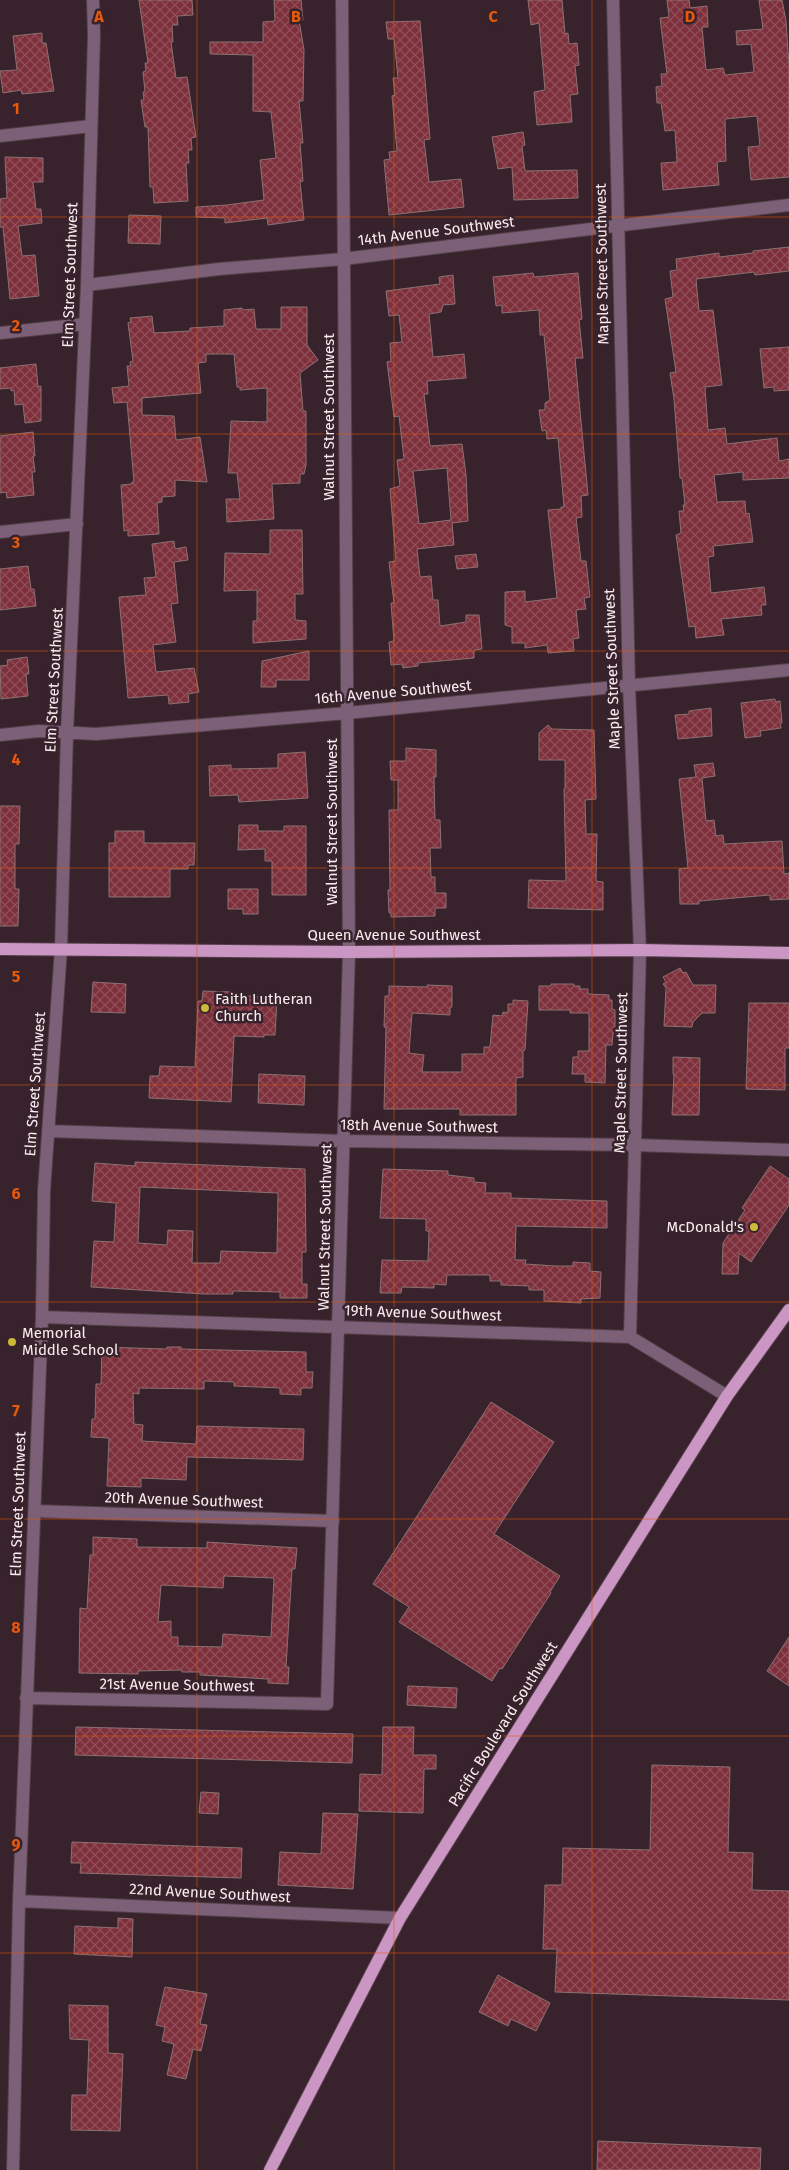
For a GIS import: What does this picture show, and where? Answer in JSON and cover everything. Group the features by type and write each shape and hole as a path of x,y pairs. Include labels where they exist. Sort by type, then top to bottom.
{"main road":[{"name":"Queen Avenue Southwest","path":"0,949 349,952 640,950 789,953"},
{"name":"Pacific Boulevard Southwest","path":"270,2170 400,1918 727,1396 789,1310"}],"street":[{"name":"Elm Street Southwest","path":"13,2170 19,1901 42,1317 44,1191 61,949 67,732 87,285 94,35 93,0"},
{"name":"Walnut Street Southwest","path":"327,1704 349,952 342,0"},
{"name":"Maple Street Southwest","path":"613,0 628,685 640,950 630,1337"},
{"path":"0,136 91,126"},
{"name":"14th Avenue Southwest","path":"87,285 219,269 344,259 789,205"},
{"path":"0,333 85,324"},
{"path":"0,532 77,524"},
{"name":"16th Avenue Southwest","path":"0,735 39,731 96,734 347,713 789,670"},
{"name":"18th Avenue Southwest","path":"48,1131 343,1141 636,1145 789,1150"},
{"name":"19th Avenue Southwest","path":"42,1317 630,1337 727,1396"},
{"name":"20th Avenue Southwest","path":"35,1511 333,1521"},
{"name":"21st Avenue Southwest","path":"26,1698 327,1704"},
{"name":"22nd Avenue Southwest","path":"19,1901 400,1918"}],"building":[{"path":"139,0 192,0 193,15 177,16 178,25 172,25 173,42 171,42 176,78 187,77 196,137 191,138 192,150 188,150 189,163 186,163 188,201 154,203 153,187 150,187 148,127 145,127 141,100 144,100 143,92 145,92 143,72 146,71 145,63 148,63"},
{"path":"274,0 301,0 303,20 299,20 304,50 303,101 299,101 303,143 300,143 303,181 300,182 304,220 268,225 267,218 225,223 225,218 196,217 196,207 264,200 260,160 276,158 271,112 253,111 253,55 210,54 210,42 263,42 263,22 275,21"},
{"path":"528,0 562,0 565,34 568,33 569,44 577,43 579,65 575,66 578,94 570,95 572,122 537,125 534,92 545,90 539,23 531,25"},
{"path":"667,0 689,0 690,8 707,6 708,27 702,27 706,70 723,68 725,75 754,72 751,44 737,45 736,31 763,29 759,0 782,0 786,21 789,66 789,177 751,180 748,147 760,146 757,116 725,119 726,161 717,162 719,185 663,190 661,163 677,162 675,130 665,131 661,103 657,103 656,87 662,86 661,74 667,74 660,18 669,17"},
{"path":"420,21 430,139 424,140 429,182 461,179 464,207 389,215 384,160 390,159 389,152 397,151 392,96 395,95 393,78 398,78 394,39 388,39 386,22"},
{"path":"42,33 42,43 46,43 54,91 22,94 21,90 3,93 0,71 17,70 13,36"},
{"path":"523,132 525,145 522,146 525,171 577,170 578,198 514,200 512,167 498,169 492,137"},
{"path":"5,157 43,158 43,182 33,182 36,209 41,209 42,223 18,226 22,256 35,255 39,296 10,299 3,227 0,227 0,199 7,198"},
{"path":"129,215 161,216 160,244 128,243"},
{"path":"789,247 789,271 755,275 754,272 696,279 699,311 713,310 722,385 705,387 708,430 725,428 727,444 777,438 779,461 789,459 789,478 743,480 743,472 714,475 717,502 745,501 746,514 749,513 753,542 713,546 714,556 708,557 711,593 764,587 766,605 761,605 762,615 721,619 724,635 696,638 695,626 689,627 676,535 681,533 679,511 684,511 683,505 685,505 682,478 680,478 674,399 670,373 676,372 665,299 673,297 670,271 677,270 676,259 719,253 719,257"},
{"path":"533,273 534,277 578,273 582,319 579,320 583,358 575,358 588,495 581,496 582,517 576,518 581,561 586,561 590,597 584,598 586,609 576,610 579,638 573,639 574,651 548,653 547,645 525,648 525,643 512,643 512,627 505,625 505,592 525,591 525,602 557,598 548,510 564,507 558,438 547,439 546,430 542,431 539,410 545,410 545,403 550,400 544,335 540,335 539,310 502,313 502,305 496,306 493,277"},
{"path":"453,275 455,304 443,305 441,312 429,314 433,357 464,354 466,378 427,381 428,394 424,394 430,446 462,444 466,475 468,521 452,523 454,545 417,549 420,577 431,576 433,600 438,600 440,626 466,622 466,615 479,615 482,649 474,650 474,658 418,663 418,666 403,668 402,664 391,665 389,642 394,641 391,603 394,603 389,562 396,561 390,489 400,486 397,460 404,459 399,416 394,417 387,362 391,361 390,343 402,342 399,315 389,316 386,291 440,284 439,277","holes":["447,468 451,520 419,524 413,471"]},
{"path":"281,307 307,307 307,345 318,360 300,373 303,411 306,411 306,465 304,474 300,474 300,483 272,484 274,519 227,522 226,499 240,499 237,473 228,473 231,421 267,422 267,388 240,390 240,387 237,387 234,354 206,354 206,362 198,363 201,393 142,398 142,415 174,416 176,440 200,437 207,482 175,480 175,496 162,497 162,502 157,503 159,534 128,536 128,530 124,531 121,485 134,482 127,402 114,403 112,388 129,386 127,366 131,366 130,362 133,361 128,323 131,322 130,318 152,316 154,333 190,331 190,328 224,326 224,310 242,308 243,310 254,309 256,329 281,329"},
{"path":"789,347 789,390 774,391 774,387 764,388 760,349"},
{"path":"36,364 38,387 41,386 41,421 25,423 23,404 15,405 14,390 11,391 11,388 0,389 0,368"},
{"path":"33,432 35,472 32,472 34,495 7,498 6,492 0,493 0,436"},
{"path":"270,530 302,530 303,594 295,594 295,620 306,621 306,639 253,643 253,621 257,621 257,590 224,591 225,553 270,554"},
{"path":"174,541 175,549 186,547 188,560 174,562 178,603 171,604 176,642 153,645 156,672 194,668 199,692 188,694 189,702 169,704 168,695 128,698 119,597 146,595 144,578 156,577 152,544"},
{"path":"476,554 478,567 457,569 455,556"},
{"path":"28,566 31,589 34,589 36,606 0,610 0,569"},
{"path":"309,651 309,680 276,680 276,687 261,687 262,661"},
{"path":"27,657 29,674 26,674 28,696 1,699 0,666 8,665 7,660"},
{"path":"775,699 775,702 780,701 781,728 760,731 761,736 745,738 741,703"},
{"path":"711,708 712,736 678,739 675,715 689,714 689,711"},
{"path":"548,725 552,729 594,730 596,799 585,800 586,834 597,834 596,881 603,882 603,910 528,908 529,880 566,881 565,760 539,760 539,733"},
{"path":"406,748 436,750 436,777 434,777 435,820 440,820 441,848 430,848 431,877 435,877 435,893 446,893 446,908 435,908 435,916 391,917 391,913 389,913 389,810 398,810 398,780 391,780 390,761 406,761"},
{"path":"305,752 308,798 239,802 238,795 210,796 209,766 231,765 231,769 278,768 278,754"},
{"path":"713,763 715,776 702,778 706,821 714,820 716,836 723,835 724,844 782,841 784,874 789,873 789,899 770,900 770,895 699,901 699,904 680,904 679,869 688,868 679,779 696,777 694,765"},
{"path":"0,806 20,806 19,844 15,844 15,889 19,889 18,926 0,926"},
{"path":"239,825 258,825 258,831 284,831 284,826 306,826 306,895 272,895 272,861 265,861 265,849 238,850"},
{"path":"115,831 144,831 144,843 195,843 194,865 188,865 188,869 170,869 170,897 109,897 109,843 115,843"},
{"path":"228,889 258,889 258,914 243,914 243,909 228,909"},
{"path":"680,968 683,973 686,972 693,985 716,985 715,1013 702,1013 693,1022 692,1027 664,1026 666,988 663,984 666,982 663,977"},
{"path":"93,982 126,984 125,1013 91,1012"},
{"path":"551,984 574,984 574,986 580,986 580,989 588,989 588,994 609,995 609,1000 612,1000 612,1009 615,1010 615,1033 613,1033 612,1045 606,1045 605,1083 585,1082 585,1074 572,1074 573,1057 578,1057 578,1051 589,1051 589,1013 570,1013 570,1010 539,1010 539,986 551,986"},
{"path":"427,985 452,986 452,1007 450,1007 450,1015 412,1013 409,1053 424,1055 422,1072 462,1072 462,1054 484,1054 484,1047 490,1047 493,1015 502,1016 503,1012 508,1013 508,1004 513,1004 513,1000 528,1001 525,1050 523,1050 523,1077 516,1078 516,1115 460,1115 460,1109 384,1109 385,996 389,996 389,986 427,987"},
{"path":"203,991 232,992 232,995 265,997 265,999 277,1000 275,1035 264,1035 264,1037 234,1036 231,1102 149,1098 150,1076 159,1076 160,1066 195,1067 198,1001 202,1001"},
{"path":"749,1003 789,1003 789,1048 785,1048 785,1090 746,1089"},
{"path":"673,1057 700,1058 699,1115 672,1115"},
{"path":"259,1074 305,1076 304,1105 258,1103"},
{"path":"135,1162 305,1169 306,1252 302,1252 302,1284 307,1284 307,1298 280,1298 280,1292 233,1291 233,1294 204,1294 91,1287 94,1241 114,1242 116,1203 92,1201 95,1163 135,1166","holes":["140,1187 278,1193 277,1253 221,1251 220,1263 192,1263 193,1231 168,1230 167,1245 138,1243"]},
{"name":"McDonald's","path":"770,1166 789,1179 789,1205 751,1262 739,1253 738,1274 722,1274 723,1243 745,1210 742,1208"},
{"path":"383,1169 448,1171 448,1175 474,1178 474,1182 486,1183 485,1193 511,1193 511,1198 607,1201 607,1228 516,1226 515,1260 526,1260 525,1264 556,1266 573,1266 573,1262 590,1263 590,1271 601,1272 600,1298 581,1299 581,1303 544,1301 544,1290 529,1290 529,1286 501,1285 501,1281 490,1281 490,1275 447,1275 446,1285 434,1284 434,1288 402,1287 401,1293 380,1293 382,1260 428,1261 429,1231 426,1231 426,1219 380,1218"},
{"path":"102,1347 167,1349 167,1347 181,1347 181,1349 306,1352 306,1372 313,1372 312,1388 301,1388 301,1395 280,1394 280,1388 234,1386 234,1382 204,1381 204,1389 139,1388 139,1394 133,1393 134,1424 143,1425 142,1441 196,1444 197,1426 304,1429 303,1460 187,1457 186,1480 141,1478 141,1487 107,1486 109,1438 91,1437 92,1419 95,1419 96,1384 101,1384"},
{"path":"491,1402 554,1442 494,1534 560,1576 502,1669 500,1668 492,1681 399,1622 409,1607 373,1584"},
{"path":"93,1537 137,1539 137,1547 207,1548 207,1542 297,1548 295,1569 292,1569 286,1667 289,1667 288,1684 268,1683 268,1679 200,1675 200,1672 182,1672 182,1670 138,1671 138,1674 79,1673 80,1608 87,1609 90,1555 93,1555","holes":["224,1576 274,1578 271,1637 223,1634 222,1647 178,1646 178,1637 171,1637 171,1621 158,1622 161,1585 223,1588"]},
{"path":"789,1637 789,1686 767,1671"},
{"path":"408,1686 457,1688 456,1708 407,1705"},
{"path":"76,1727 353,1734 352,1763 75,1755"},
{"path":"383,1727 414,1727 413,1755 436,1755 436,1769 424,1769 423,1813 359,1811 360,1774 382,1775"},
{"path":"652,1765 730,1767 728,1852 753,1853 752,1890 789,1891 789,2000 555,1992 557,1949 543,1949 545,1885 562,1885 563,1848 650,1850"},
{"path":"201,1792 219,1793 218,1814 199,1813"},
{"path":"323,1813 358,1814 353,1889 278,1885 280,1852 321,1854"},
{"path":"72,1842 242,1848 241,1878 80,1873 81,1863 71,1863"},
{"path":"118,1918 133,1919 132,1957 74,1954 75,1926 118,1928"},
{"path":"498,1975 550,2003 536,2031 511,2019 508,2026 479,2012"},
{"path":"165,1987 207,1994 200,2024 207,2025 201,2051 193,2049 186,2079 167,2075 174,2044 162,2041 165,2027 156,2025"},
{"path":"69,2005 108,2006 108,2053 123,2054 120,2131 71,2130 72,2095 87,2095 89,2040 70,2039"},
{"path":"598,2141 761,2148 760,2170 597,2170"}],"place":[{"name":"Faith Lutheran Church","path":"205,1008"},
{"name":"McDonald's","path":"754,1227"},
{"name":"Memorial Middle School","path":"12,1342"}]}
